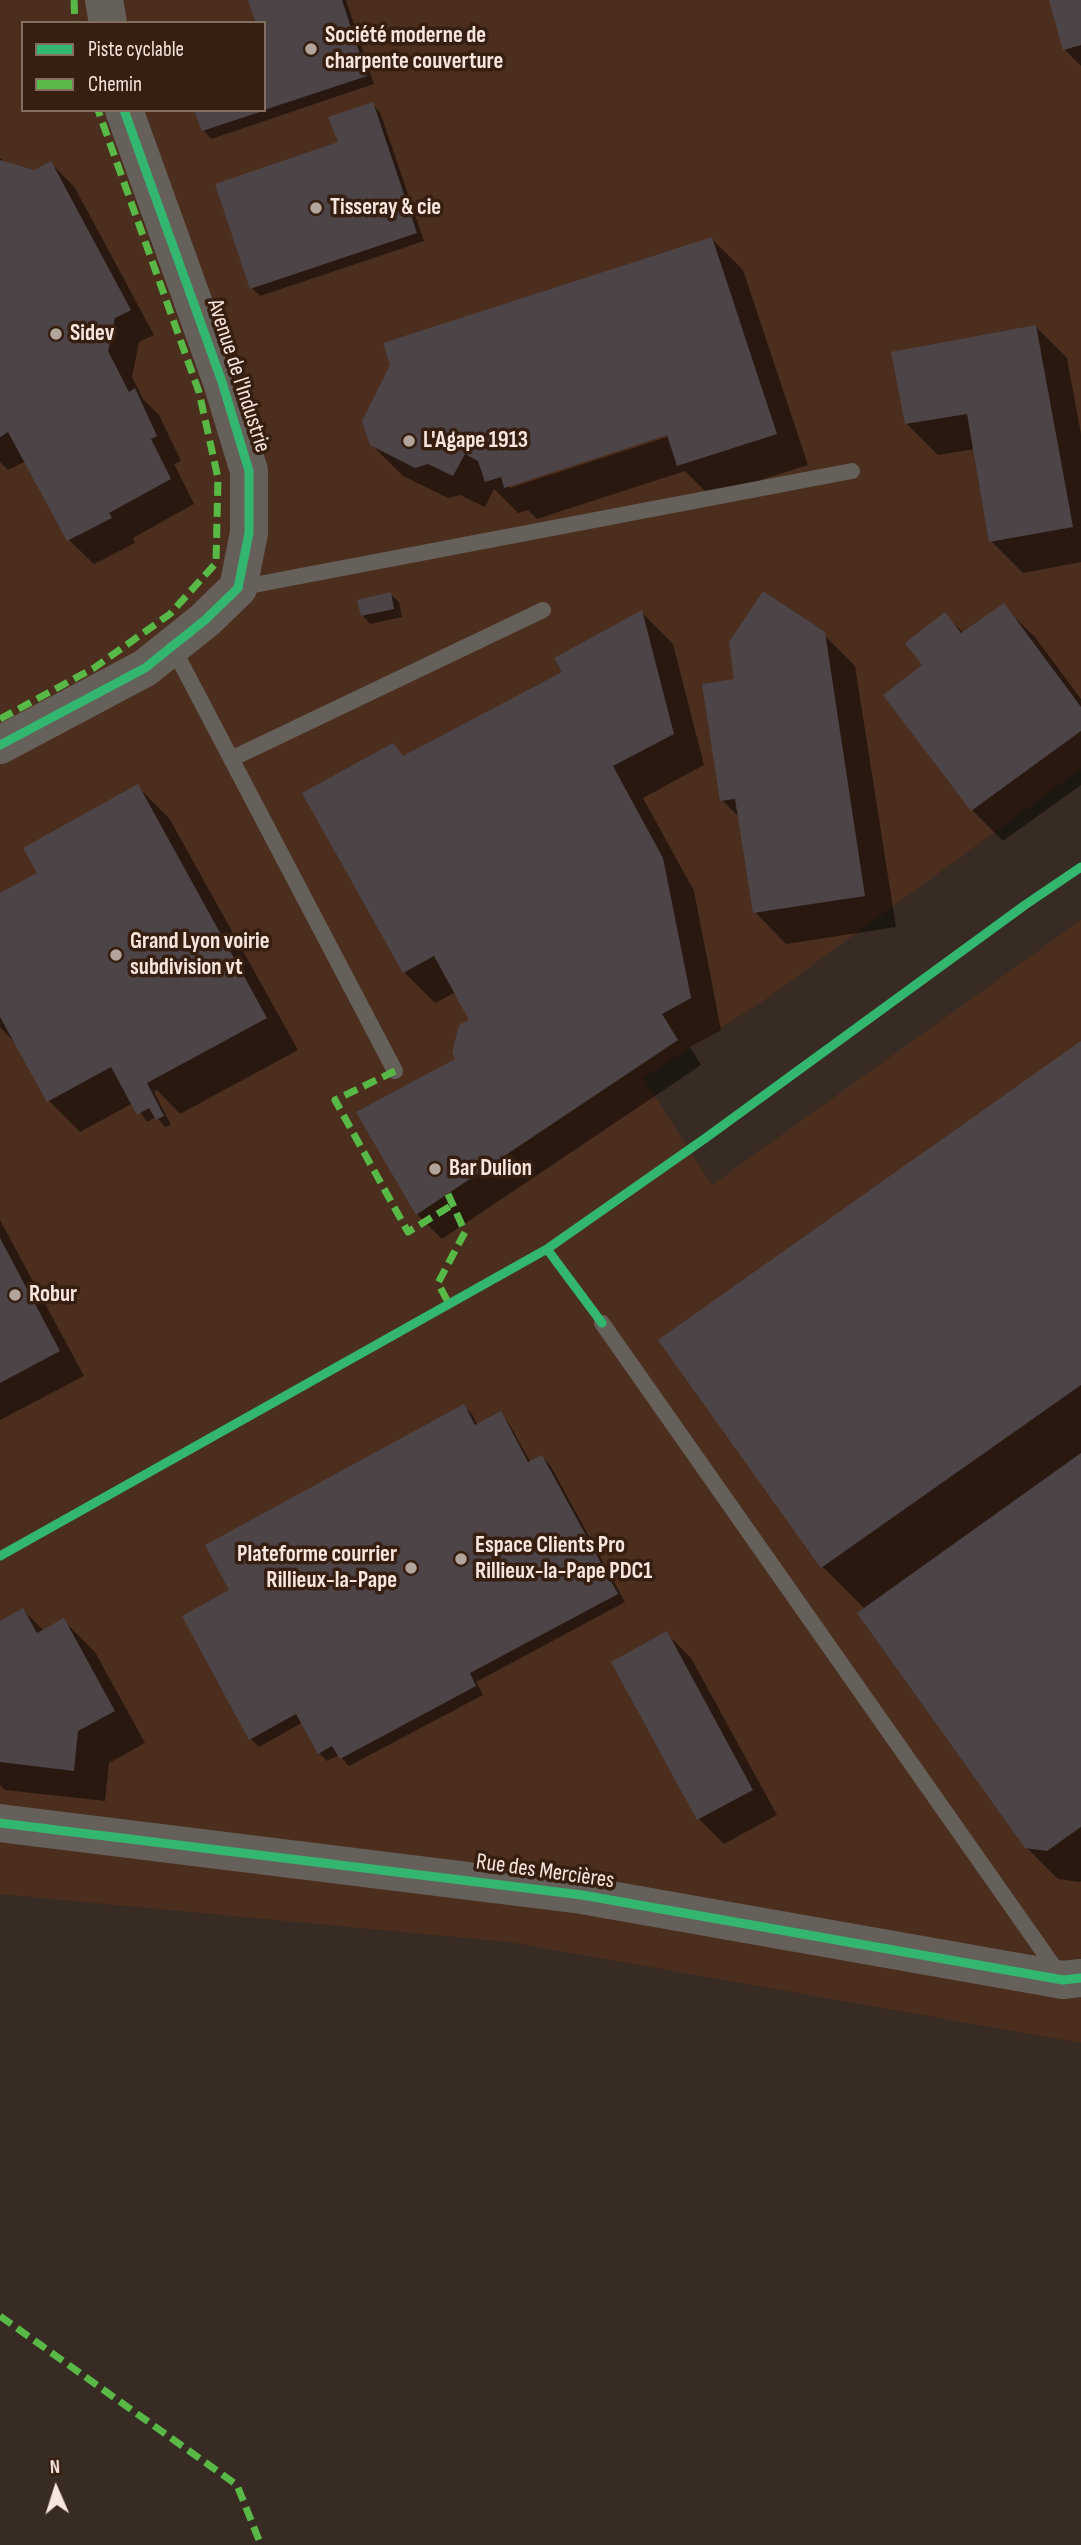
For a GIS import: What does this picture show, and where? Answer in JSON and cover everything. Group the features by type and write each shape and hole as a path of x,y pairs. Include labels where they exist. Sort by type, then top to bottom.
{"street":[{"path":"104,0 108,21"},
{"name":"Avenue de l'Industrie","path":"125,112 222,382 249,471 249,533 238,587"},
{"path":"0,745 145,668 205,620 238,587"},
{"name":"Rue des Mercières","path":"0,1823 582,1895 1072,1979"}],"lane":[{"path":"238,587 852,471"},
{"path":"231,759 543,610"},
{"path":"172,646 394,1071"},
{"path":"602,1322 1072,1979"}],"shaded area":[{"path":"0,0 1081,0 1081,769 766,999 643,1078 712,1185 1081,920 1081,2043 509,1942 0,1894"}],"building":[{"name":"Société moderne de charpente couverture","path":"248,0 342,0 367,76 266,109 266,21 255,21"},
{"path":"1049,0 1081,0 1081,45 1063,50"},
{"name":"Tisseray & cie","path":"373,102 417,233 250,289 215,184 338,142 328,117"},
{"path":"195,112 260,112 202,131"},
{"name":"Sidev","path":"0,160 34,170 51,161 131,310 115,318 108,351 129,392 135,388 157,436 151,439 171,479 109,513 112,518 67,541 8,432 0,437"},
{"path":"712,237 777,434 677,466 667,435 504,488 501,477 485,482 478,461 465,454 453,476 428,464 415,468 370,445 362,421 390,365 383,343"},
{"path":"1036,325 1073,527 989,542 967,414 905,424 891,352"},
{"path":"763,591 825,632 865,896 753,913 735,799 720,801 702,684 734,679 729,642"},
{"path":"391,592 394,609 361,616 357,600"},
{"path":"1004,603 1081,707 1081,731 971,811 883,695 922,665 905,643 945,612 961,633"},
{"path":"642,610 674,734 613,766 663,858 691,998 662,1014 678,1040 416,1215 356,1112 455,1059 452,1053 459,1025 469,1020 434,956 403,973 302,793 393,743 403,756 562,672 554,658"},
{"name":"Grand Lyon voirie subdivision vt","path":"138,784 267,1018 147,1083 164,1116 156,1120 149,1108 137,1115 111,1067 47,1102 0,1017 0,893 37,873 23,848"},
{"path":"1081,1041 1081,1385 821,1568 658,1340"},
{"name":"Robur","path":"0,1238 60,1351 0,1383"},
{"name":"Plateforme courrier Rillieux-la-Pape","path":"464,1404 475,1425 501,1411 528,1462 542,1455 618,1594 470,1673 476,1686 340,1759 332,1746 318,1754 296,1714 249,1740 182,1616 229,1590 205,1545"},
{"path":"1081,1453 1081,1827 1047,1851 1025,1848 857,1613"},
{"path":"23,1608 37,1633 64,1618 115,1711 78,1731 74,1771 0,1762 0,1621"},
{"path":"667,1631 753,1790 697,1820 611,1662"}],"marked path":[{"path":"74,0 75,21"},
{"path":"0,719 94,668 170,614 216,563 218,478 199,392 99,112"},
{"path":"395,1071 335,1100 408,1232 452,1205"},
{"path":"448,1194 465,1232 438,1283 449,1304"},
{"path":"0,2316 237,2485 261,2545"}],"cycle path":[{"path":"0,745 145,668 205,620 238,588 249,533 249,471 222,382 125,112"},
{"path":"0,1556 547,1249 1081,867"},
{"path":"547,1249 602,1323"},
{"path":"0,1823 582,1895 1063,1980 1081,1978"}],"place":[{"name":"Société moderne de charpente couverture","path":"311,49"},
{"name":"Tisseray & cie","path":"316,208"},
{"name":"Sidev","path":"56,334"},
{"name":"L'Agape 1913","path":"409,441"},
{"name":"Grand Lyon voirie subdivision vt","path":"116,955"},
{"name":"Bar Dulion","path":"435,1169"},
{"name":"Robur","path":"15,1295"},
{"name":"Espace Clients Pro Rillieux-la-Pape PDC1","path":"461,1559"},
{"name":"Plateforme courrier Rillieux-la-Pape","path":"411,1568"}]}
